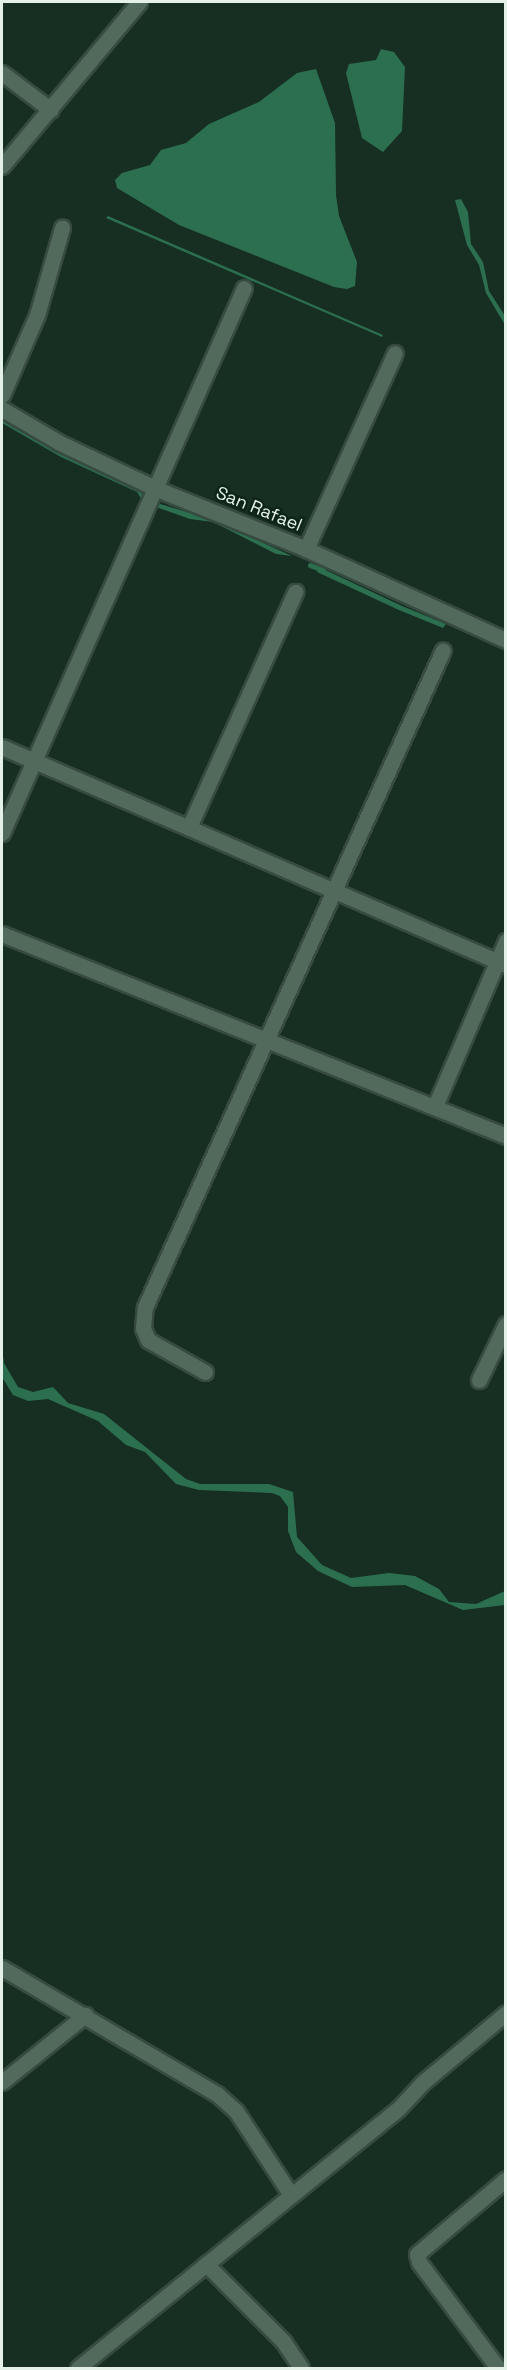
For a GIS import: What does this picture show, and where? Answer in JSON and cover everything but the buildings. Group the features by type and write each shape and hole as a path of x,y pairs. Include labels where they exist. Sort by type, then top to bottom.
{"street":[{"path":"2,166 139,2"},
{"path":"2,73 51,110"},
{"path":"2,395 37,315 62,228"},
{"path":"2,833 157,489 244,288"},
{"path":"306,549 395,353"},
{"name":"San Rafael","path":"2,409 60,443 157,489 306,549 506,640"},
{"path":"190,825 295,592"},
{"path":"205,1372 148,1340 143,1328 145,1307 443,650"},
{"path":"2,747 336,888 501,963"},
{"path":"2,933 267,1037 506,1136"},
{"path":"435,1106 501,963 506,941"},
{"path":"478,1380 506,1323"},
{"path":"2,1968 217,2094 236,2111 291,2195"},
{"path":"78,2368 291,2195 506,2013"},
{"path":"2,2082 85,2015"},
{"path":"498,2368 419,2262 417,2254 506,2180"},
{"path":"206,2264 284,2341 302,2368"}],"shaded area":[{"path":"381,49 394,52 405,67 402,131 383,152 362,138 346,73 349,64 376,60"},
{"path":"316,69 335,123 336,195 339,216 357,262 355,286 347,289 334,287 179,225 117,188 115,180 122,173 150,165 161,150 186,143 209,124 259,102 297,73"},
{"path":"461,199 468,212 471,244 483,262 489,291 505,316 505,325 486,293 479,265 467,245 455,200"},
{"path":"108,216 383,335 382,337 106,218"},
{"path":"2,418 27,435 149,497 144,503 137,492 61,457 2,423"},
{"path":"157,503 210,519 292,556 276,554 213,522 190,519 156,507"},
{"path":"319,567 446,624 443,628 399,610 317,572"},
{"path":"2,1348 4,1363 18,1387 33,1392 53,1387 68,1403 104,1414 186,1479 200,1484 269,1484 293,1492 297,1537 322,1565 351,1578 389,1573 415,1576 439,1589 449,1602 476,1604 505,1591 505,1605 463,1610 405,1585 352,1587 318,1571 296,1552 288,1531 288,1507 280,1496 272,1493 199,1490 176,1484 145,1452 126,1445 98,1421 48,1399 28,1401 13,1395 2,1377"}],"waterway":[{"path":"310,565 323,570"}]}
